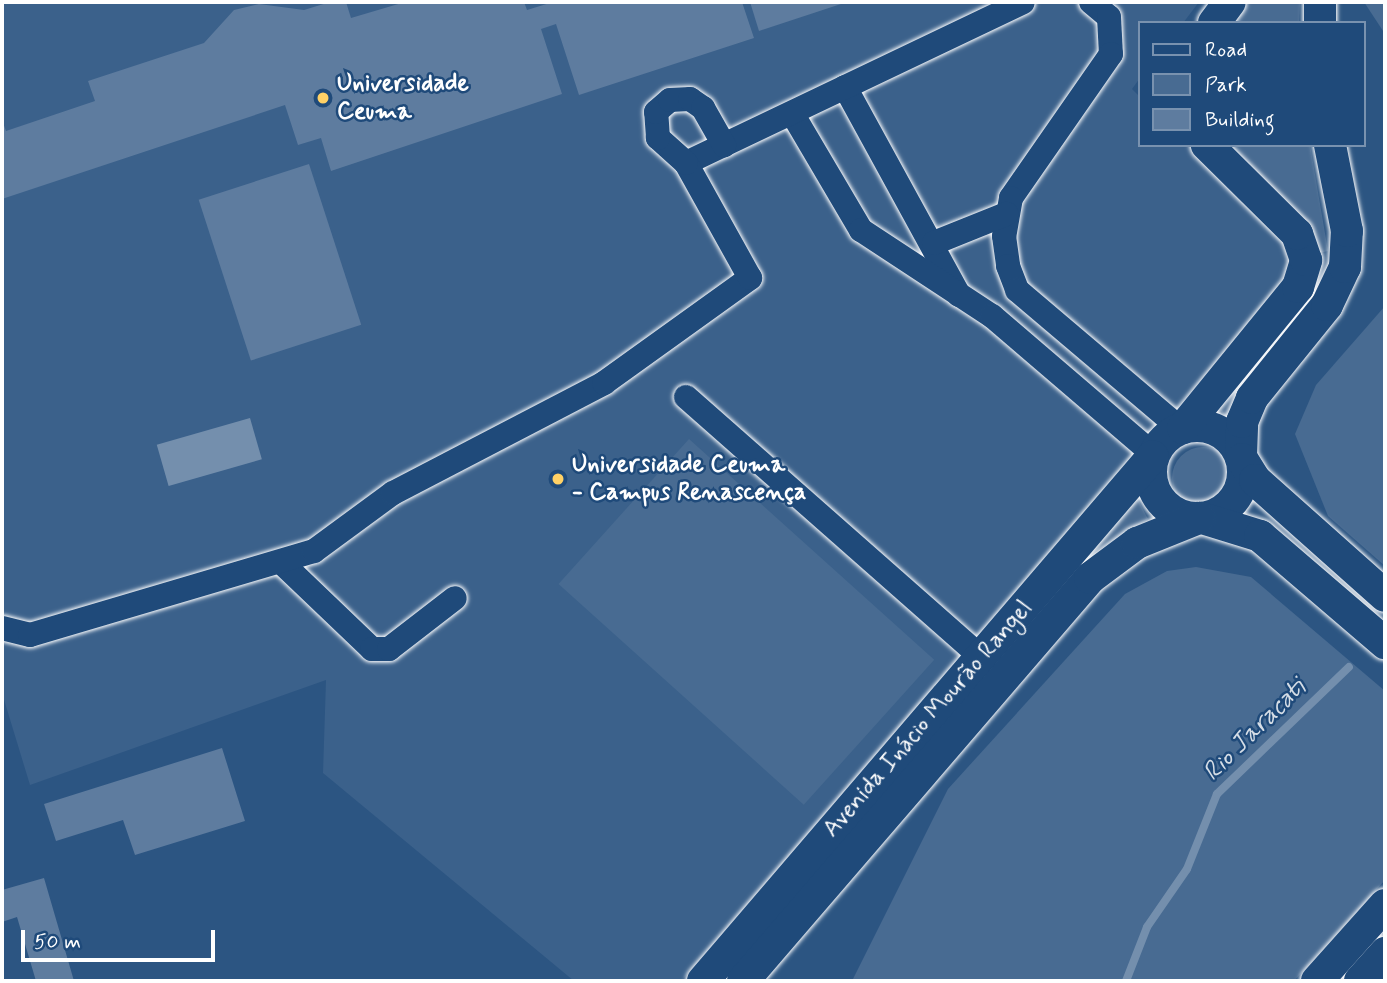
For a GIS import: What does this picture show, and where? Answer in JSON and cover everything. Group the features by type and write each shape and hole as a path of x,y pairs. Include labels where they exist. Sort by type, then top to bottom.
{"main road":[{"path":"1216,21 1230,2"},
{"path":"1320,2 1320,21"},
{"path":"1209,147 1297,234 1305,272 1182,428 1154,455 1157,495 1176,513 1260,536 1385,643"},
{"path":"1200,518 1236,498 1242,422 1251,398 1327,305 1345,267 1347,231 1329,147"},
{"path":"1182,428 1213,429 1241,458 1255,480 1385,596"},
{"name":"Avenida Inácio Mourão Rangel","path":"703,981 1154,455"},
{"name":"Avenida Inácio Mourão Rangel","path":"743,981 1090,578 1137,543 1200,518"},
{"path":"1317,981 1385,905"},
{"path":"1360,981 1385,953"}],"lane":[{"path":"686,163 1023,2"},
{"path":"934,243 1006,214 1111,54 1109,17 1091,2"},
{"path":"845,87 934,243 959,295"},
{"path":"2,628 30,635 281,562 327,543 393,493 581,397 750,278 686,163 653,128 656,112 670,100 690,99 704,108 724,145"},
{"path":"792,113 861,230 959,295 1154,455"},
{"path":"1006,214 1008,266 1017,290 1182,428"},
{"path":"686,397 981,657"},
{"path":"281,562 372,649 388,649 456,598"}],"shaded area":[{"name":"Universidade Ceuma - Campus Renascença","path":"2,2 1199,2 1185,21 1138,21 1138,81 1132,89 1138,95 1138,147 1192,147 1284,237 1289,278 681,981 574,981 323,773 326,680 30,785 2,693"},
{"path":"250,418 262,459 169,486 157,445"}],"green space":[{"path":"1248,2 1300,2 1299,21 1232,21"},
{"path":"1364,2 1385,2 1385,34"},
{"path":"1230,147 1310,147 1328,251 1319,253 1310,226"},
{"path":"1385,306 1385,566 1328,516 1295,434 1316,385"},
{"path":"1277,343 1228,420 1218,407 1267,345"},
{"path":"689,439 934,660 804,805 559,584"},
{"path":"1203,447 1225,456 1234,478 1225,500 1203,509 1181,500 1172,478 1181,456"},
{"path":"1137,498 1148,519 1080,561"},
{"path":"1196,567 1251,577 1385,691 1385,880 1294,981 852,981 948,789 1125,594 1167,571"}],"building":[{"name":"Universidade Ceuma","path":"330,2 346,2 351,18 405,2 524,2 527,10 553,2 742,2 754,38 579,95 556,24 541,29 562,94 331,171 321,138 298,145 285,105 2,199 2,120 6,131 95,101 88,81 204,43 234,10 259,4 304,10"},
{"path":"750,2 847,2 759,31"},
{"path":"309,164 361,325 251,361 199,200"},
{"path":"222,748 245,821 135,855 123,820 56,841 44,804"},
{"path":"44,878 74,981 36,981 17,917 2,922 2,890"}],"waterway":[{"name":"Rio Jaracati","path":"1126,981 1147,927 1187,869 1217,794 1349,667"}],"place":[{"name":"Universidade Ceuma","path":"323,98"},
{"name":"Universidade Ceuma - Campus Renascença","path":"558,479"}]}
